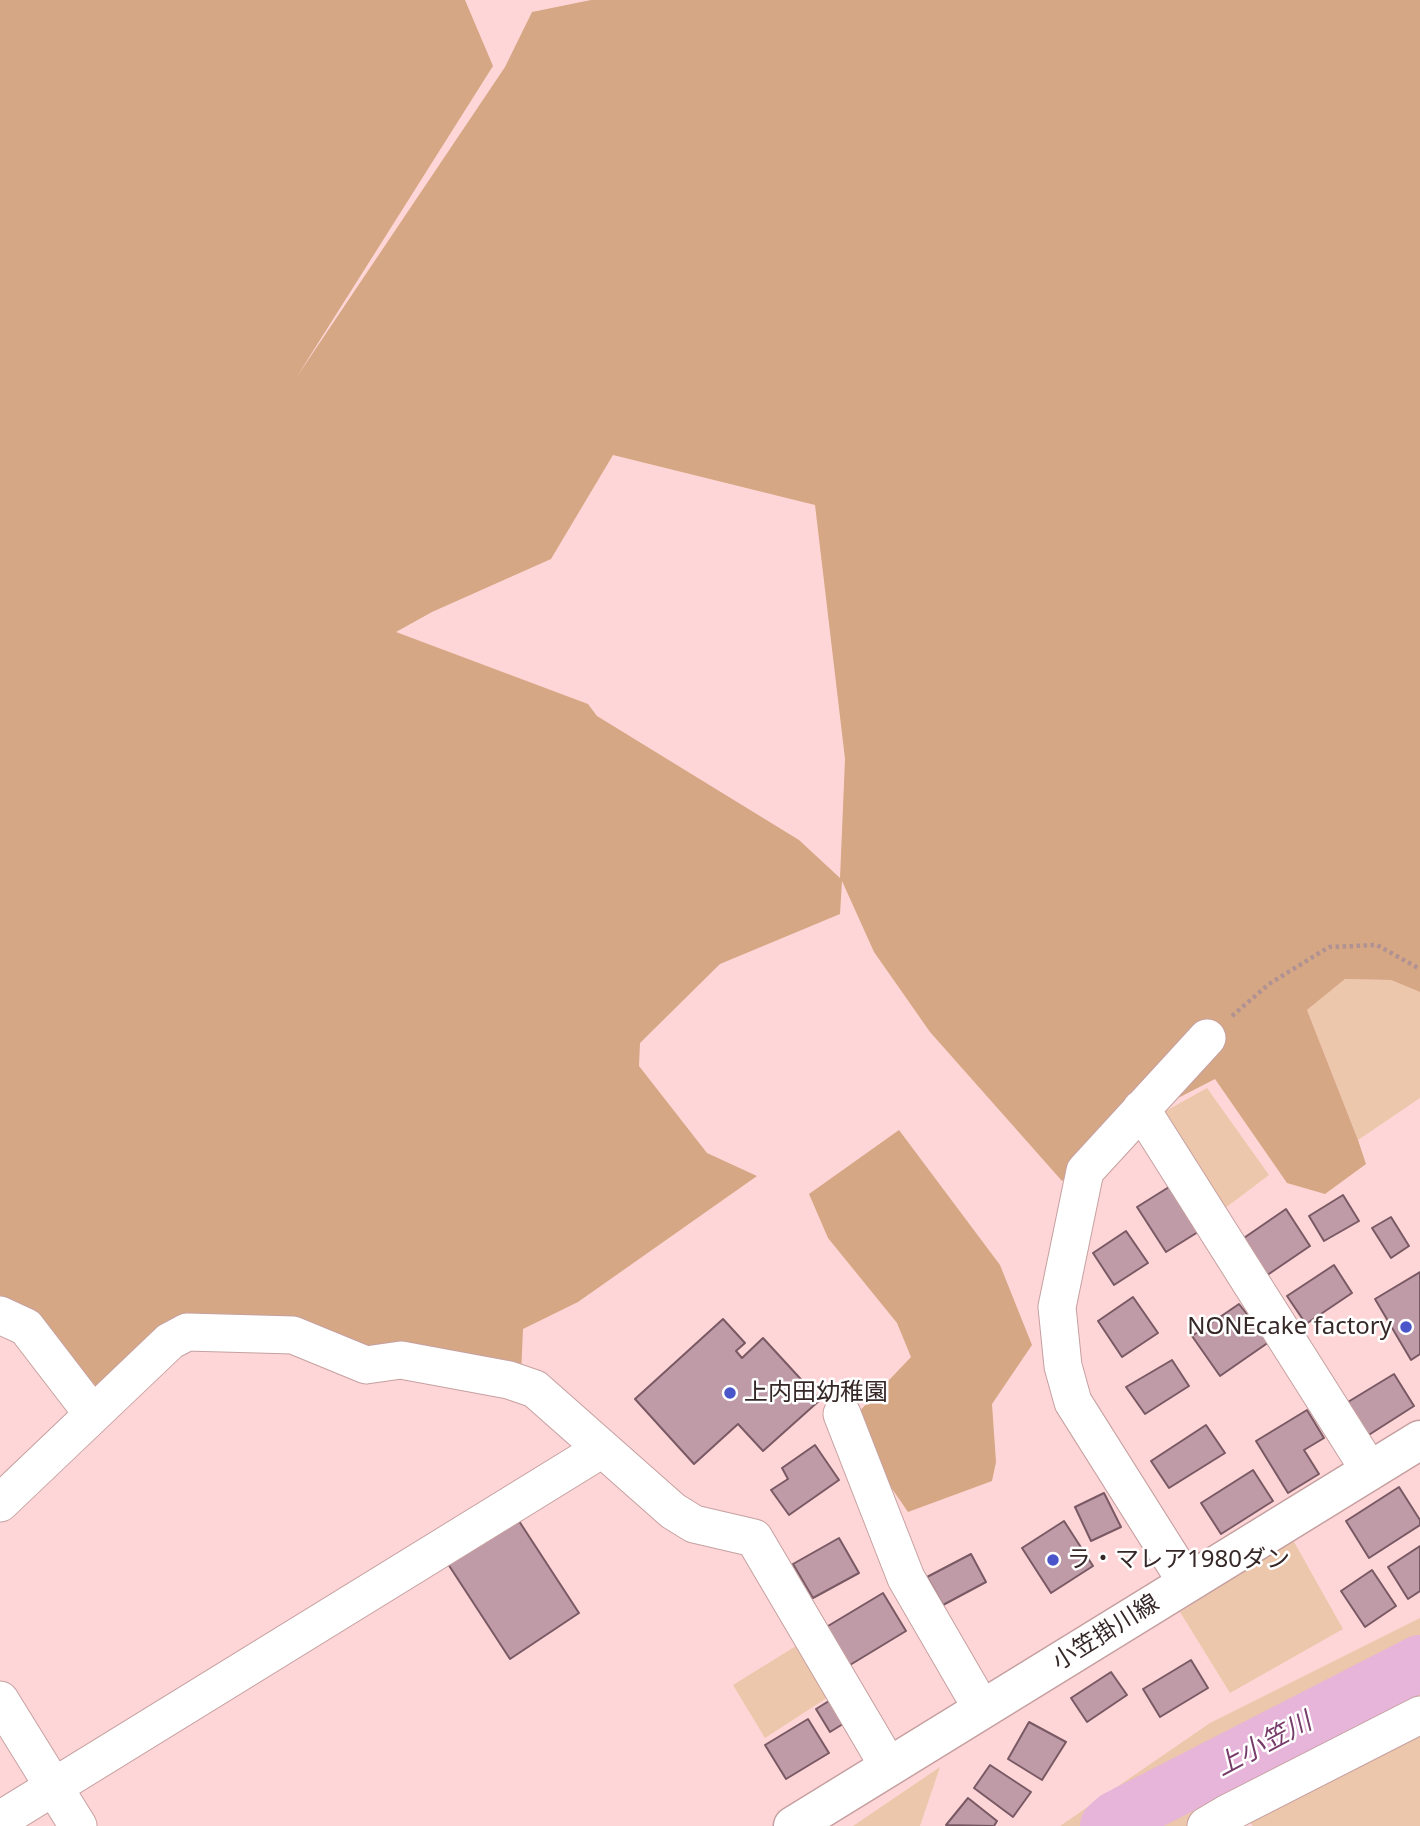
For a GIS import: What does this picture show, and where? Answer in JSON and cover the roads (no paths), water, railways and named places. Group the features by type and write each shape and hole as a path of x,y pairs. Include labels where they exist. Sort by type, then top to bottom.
{"main road":[{"name":"小笠掛川線","path":"793,1826 1420,1440"}],"street":[{"path":"1188,1583 1073,1402 1063,1366 1056,1307 1085,1171 1207,1038"},
{"path":"1142,1109 1370,1471"},
{"path":"0,1315 26,1327 92,1413"},
{"path":"0,1503 170,1341 187,1332 293,1335 366,1364 401,1360 509,1380 535,1390 673,1511 694,1524 754,1538 889,1767"},
{"path":"842,1413 906,1578 982,1709"},
{"path":"0,1820 47,1776 603,1449"},
{"path":"0,1700 78,1826"},
{"path":"1206,1826 1420,1715"}],"waterway":[{"name":"上小笠川","path":"1108,1826 1116,1819 1420,1663"}],"place":[{"name":"NONEcake factory","path":"1406,1327"},
{"name":"上内田幼稚園","path":"730,1393"},
{"name":"ラ・マレア1980ダン","path":"1053,1560"}]}
